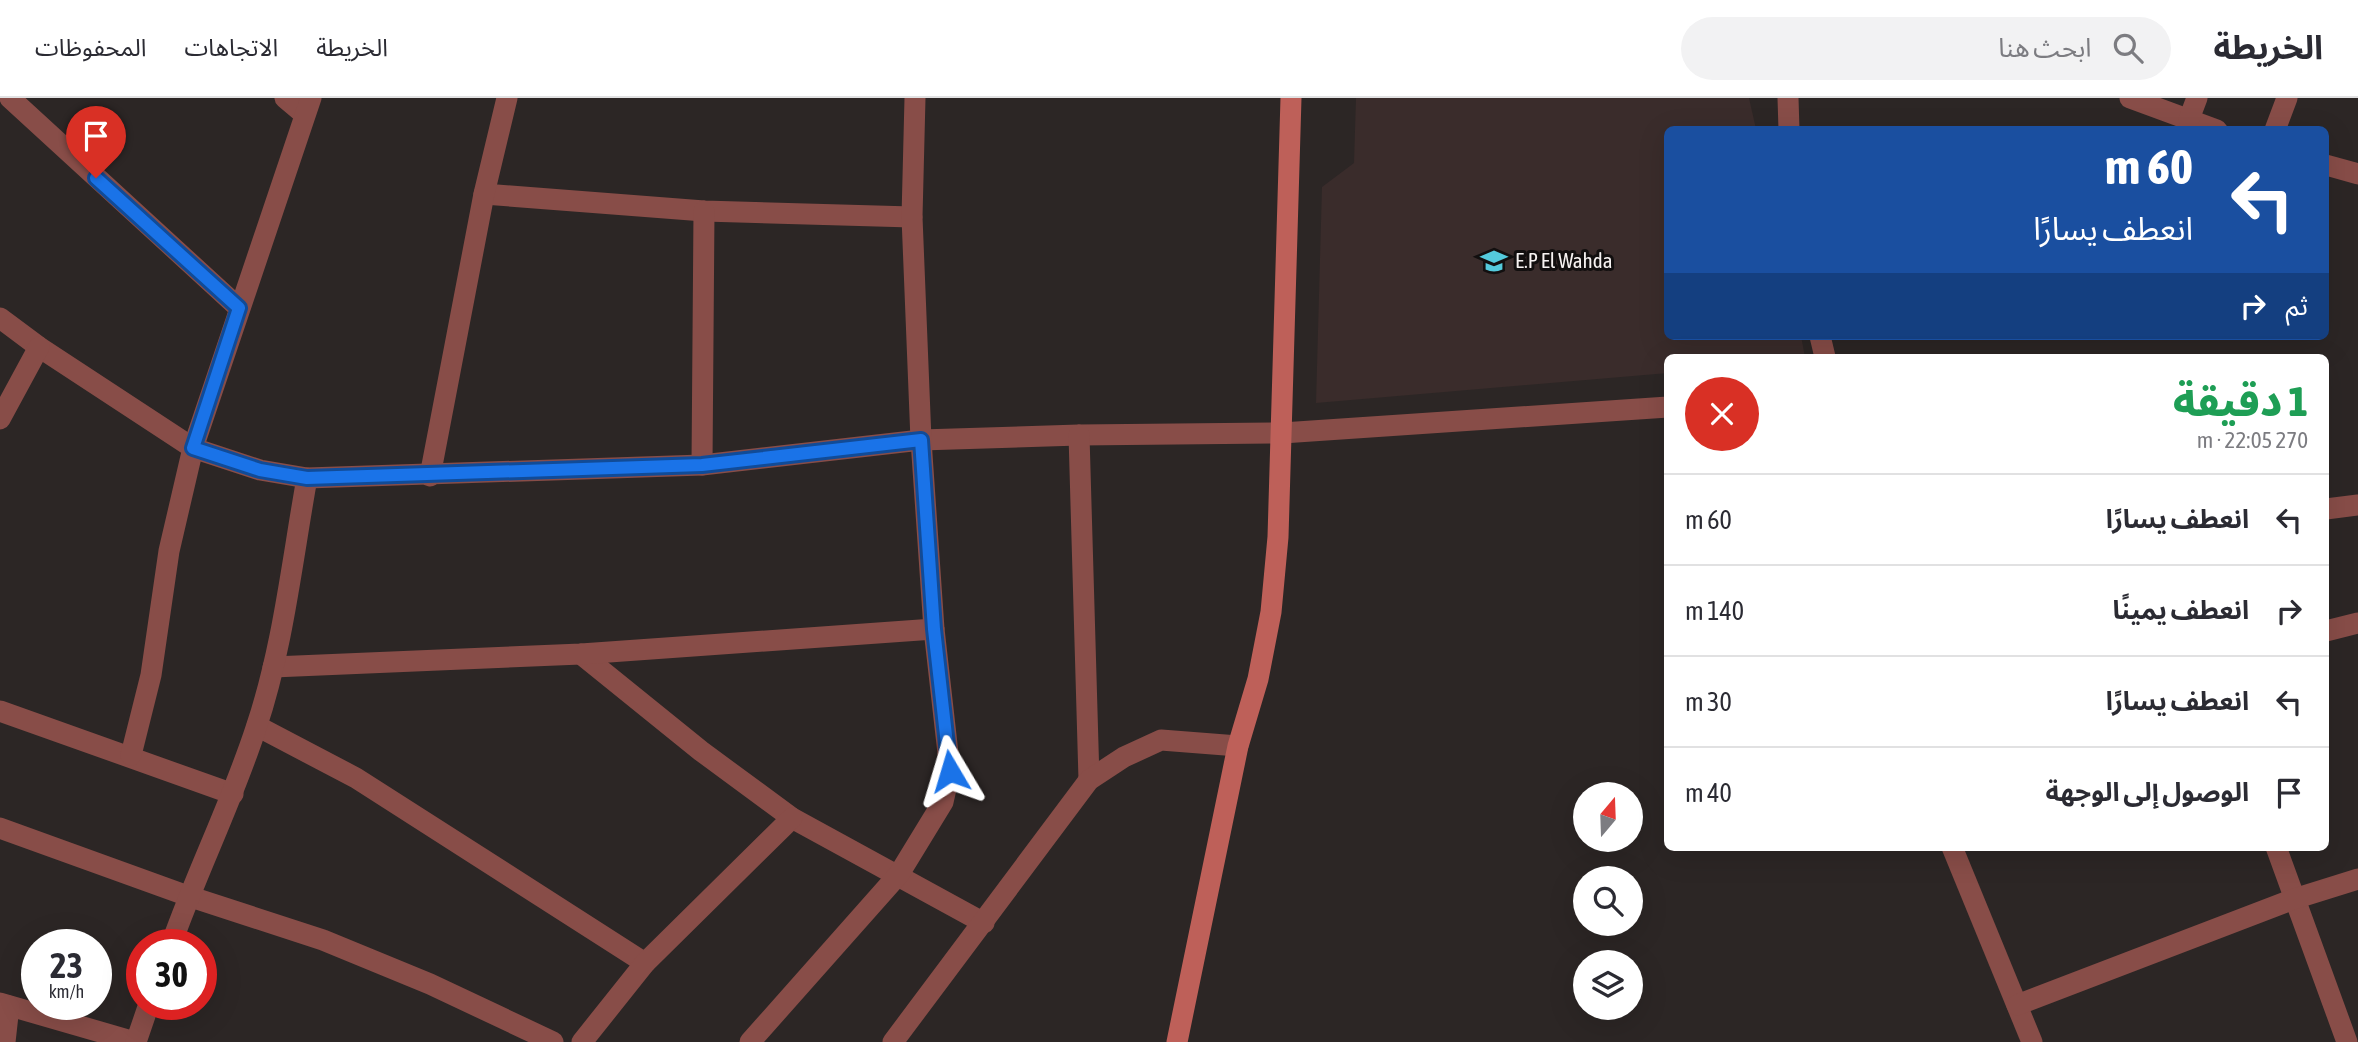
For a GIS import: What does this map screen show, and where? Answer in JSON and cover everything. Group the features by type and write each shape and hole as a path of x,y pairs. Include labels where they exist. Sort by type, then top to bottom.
{"main road":[{"path":"1177,1042 1238,746 1258,679 1271,612 1278,537 1291,98"}],"street":[{"path":"10,98 239,308"},
{"path":"131,755 150,675 169,551 193,448 308,106 285,98"},
{"path":"430,476 484,194 506,98"},
{"path":"750,1042 899,874 943,802 950,771 934,629 921,440 912,216 915,98"},
{"path":"1788,98 1789,126"},
{"path":"2130,98 2207,126"},
{"path":"2189,119 2197,98"},
{"path":"2276,126 2287,98"},
{"path":"2329,166 2358,174"},
{"path":"484,194 704,211 912,216"},
{"path":"702,465 704,211"},
{"path":"0,318 39,347 193,448 260,470 307,478 702,465 921,440 1282,433 1664,408"},
{"path":"0,419 39,347"},
{"path":"1079,435 1089,780"},
{"path":"177,929 188,896 233,794 257,726 273,667 307,478"},
{"path":"2329,509 2358,505"},
{"path":"2329,630 2358,623"},
{"path":"273,667 581,654 934,629"},
{"path":"581,654 701,751 792,818 899,874 984,923"},
{"path":"0,711 131,755 233,794"},
{"path":"257,726 356,778 645,963"},
{"path":"893,1042 1089,780 1124,757 1161,740 1238,746"},
{"path":"582,1042 645,963 792,818"},
{"path":"0,828 356,953 553,1042"},
{"path":"1954,851 2032,1042"},
{"path":"2277,851 2347,1042"},
{"path":"2017,1005 2294,899 2358,879"},
{"path":"5,1042 4,1004 135,1042 143,1020"}],"shaded area":[{"name":"E.P El Wahda","path":"1356,98 1749,98 1755,126 1664,126 1664,340 1802,340 1804,354 1664,354 1664,373 1316,403 1322,187 1354,163"}],"place":[{"name":"E.P El Wahda","path":"1494,261"}],"route":[{"path":"96,178 239,308 193,448 260,470 307,478 702,465 921,440 934,629 950,771"}]}
